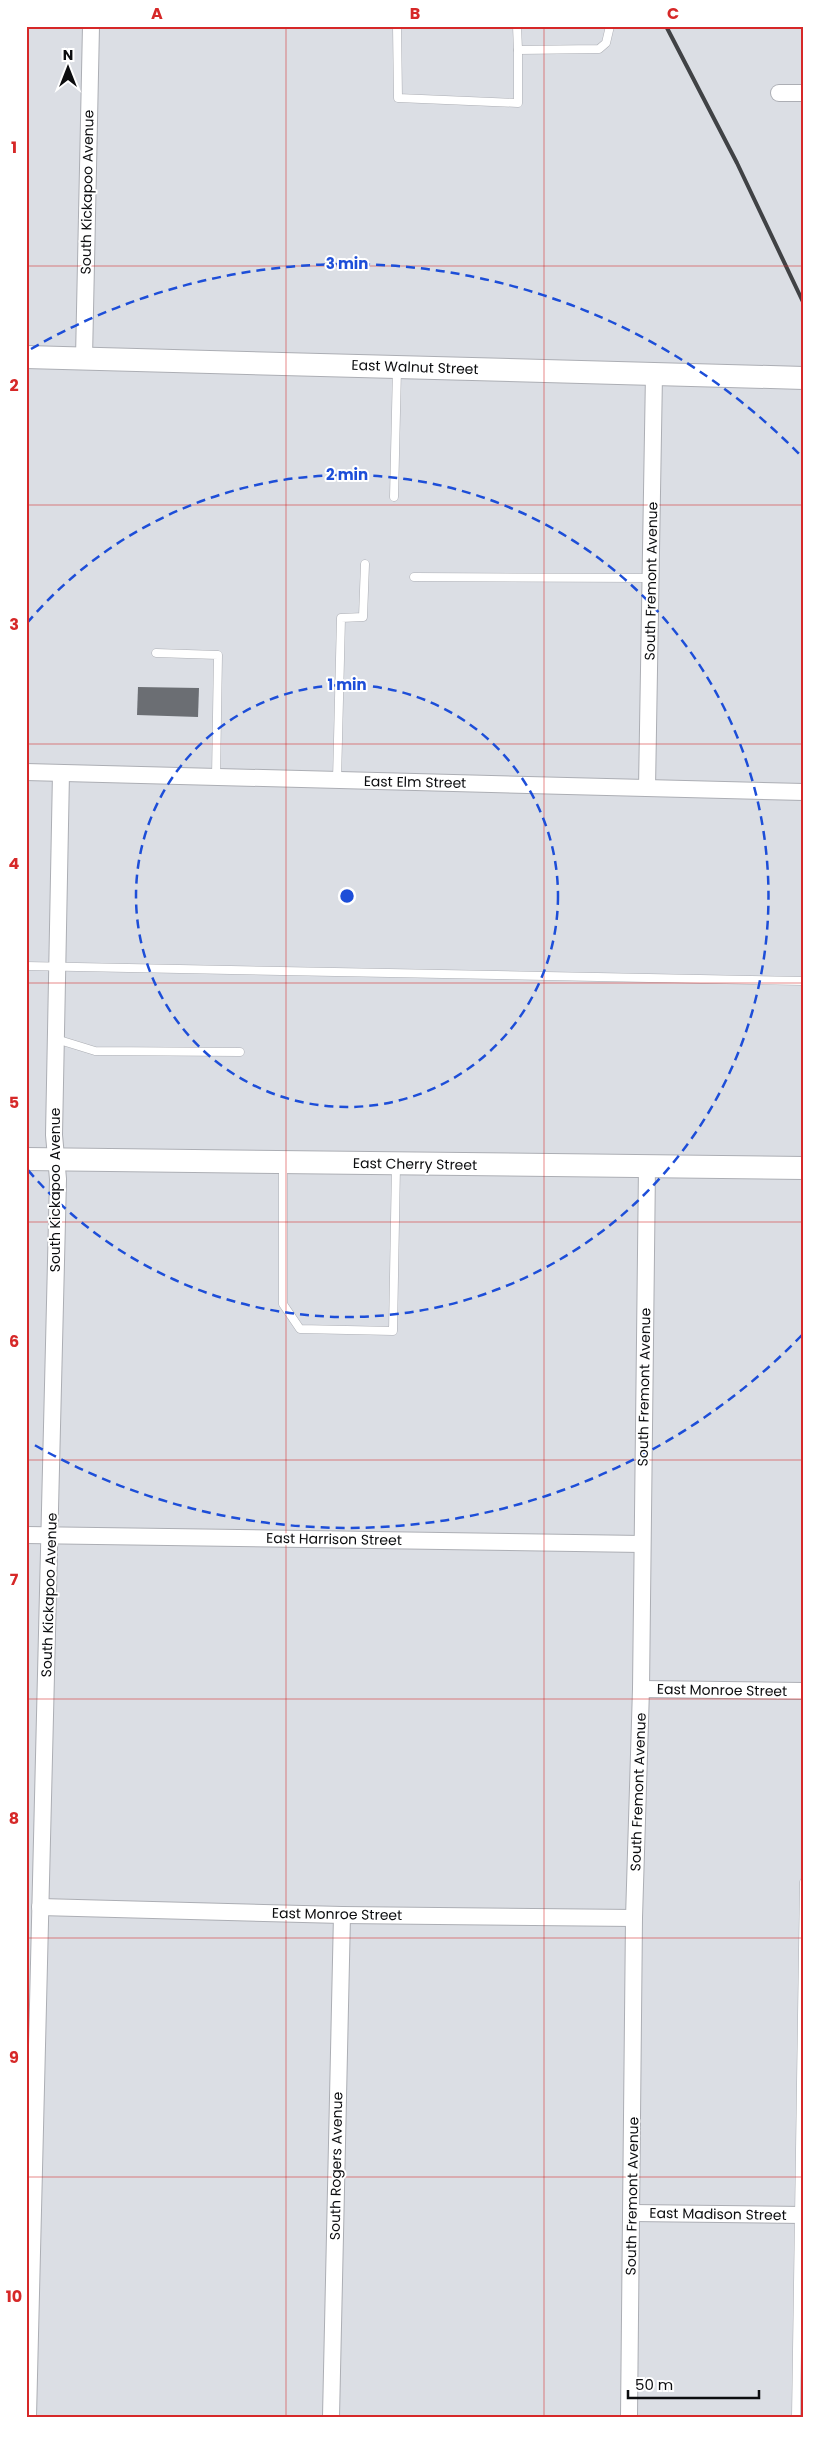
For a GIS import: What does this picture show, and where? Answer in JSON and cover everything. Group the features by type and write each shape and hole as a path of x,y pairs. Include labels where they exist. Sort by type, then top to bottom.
{"street":[{"name":"South Kickapoo Avenue","path":"84,358 91,26"},
{"path":"779,93 804,93"},
{"name":"East Walnut Street","path":"26,357 804,378"},
{"name":"South Fremont Avenue","path":"648,788 654,374"},
{"name":"East Elm Street","path":"26,772 804,792"},
{"name":"South Kickapoo Avenue","path":"28,2417 29,2238 40,1907 58,1189 54,1135 61,773"},
{"name":"East Cherry Street","path":"26,1159 804,1168"},
{"name":"South Fremont Avenue","path":"629,2417 634,1918 641,1689 647,1166"},
{"name":"East Harrison Street","path":"26,1535 642,1544"},
{"name":"East Monroe Street","path":"641,1689 804,1691"},
{"name":"East Monroe Street","path":"40,1907 342,1915 634,1918"},
{"name":"South Rogers Avenue","path":"331,2417 342,1915"},
{"name":"East Madison Street","path":"632,2213 801,2215"}],"lane":[{"path":"397,26 398,98 518,103 517,26"},
{"path":"518,50 599,49 606,44 610,26"},
{"path":"394,497 397,367"},
{"path":"337,780 341,618 363,617 365,564"},
{"path":"414,577 651,578"},
{"path":"156,653 218,655 216,777"},
{"path":"26,966 804,981"},
{"path":"56,1039 95,1051 240,1052"},
{"path":"283,1162 283,1304 300,1329 393,1331 396,1164"},
{"path":"796,2417 801,2215 804,1882"}],"building":[{"path":"138,687 199,688 198,717 137,715"}],"railway":[{"path":"666,26 737,163 804,304"}]}
